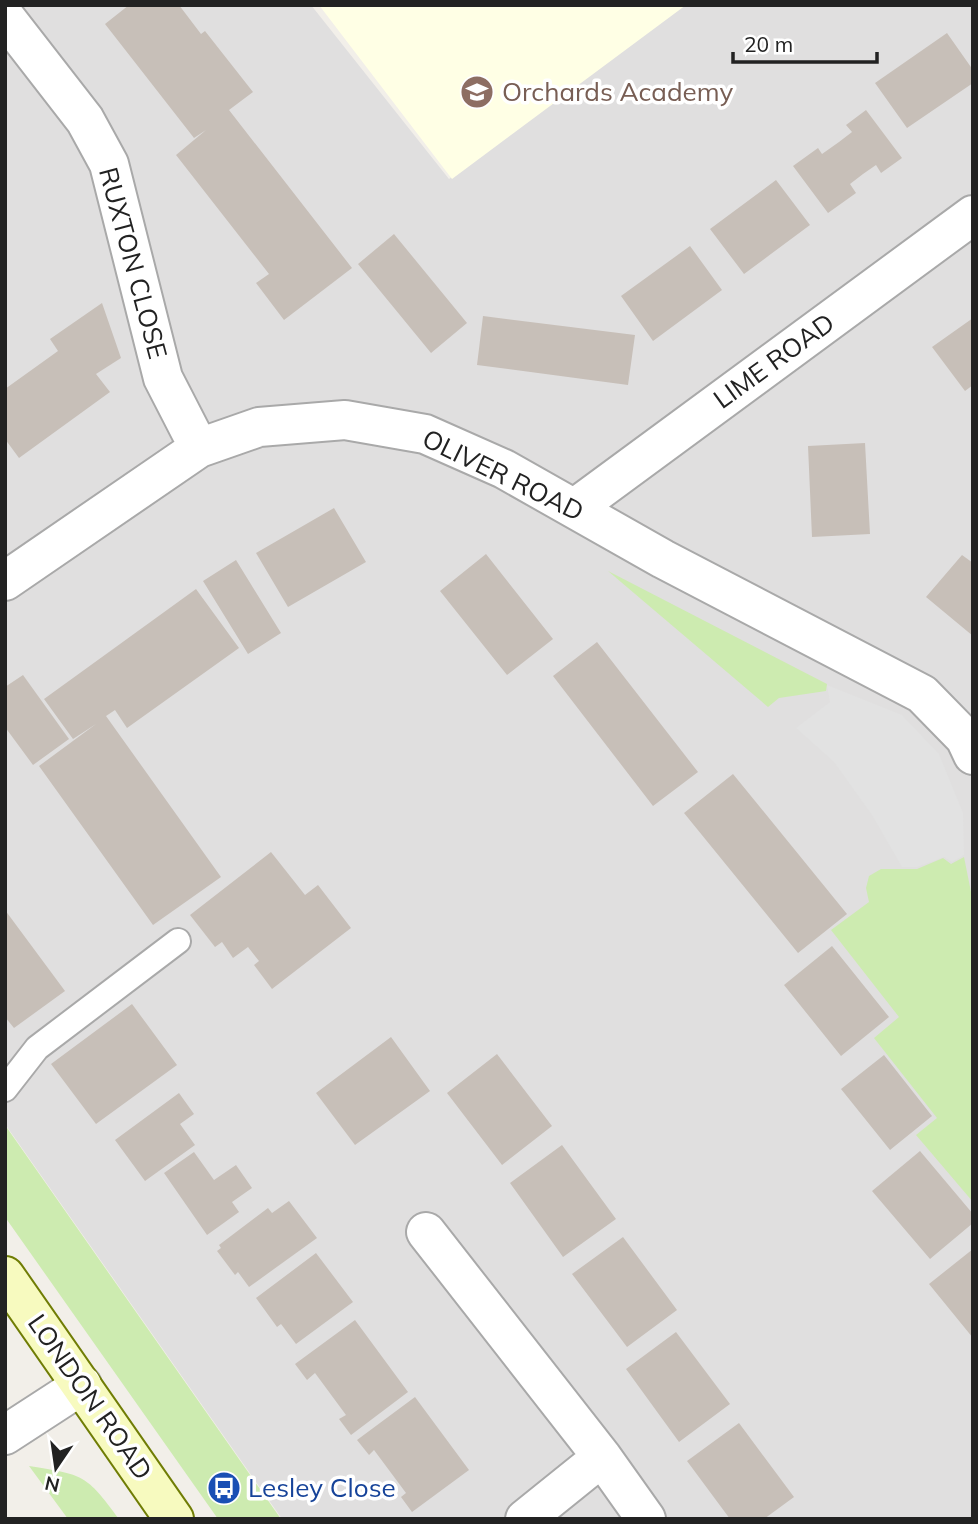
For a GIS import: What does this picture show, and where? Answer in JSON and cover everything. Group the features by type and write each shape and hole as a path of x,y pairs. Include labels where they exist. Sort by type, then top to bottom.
{"main road":[{"name":"LONDON ROAD","path":"5,1276 174,1519"}],"street":[{"name":"RUXTON CLOSE","path":"5,17 85,120 109,164 163,378 199,448"},
{"name":"LIME ROAD","path":"575,508 973,215"},
{"name":"OLIVER ROAD","path":"5,581 199,448 259,427 345,420 425,434 504,470 663,559 922,694 965,738 973,755"},
{"path":"426,1232 602,1457 646,1519"},
{"path":"5,1435 82,1385"},
{"path":"525,1519 602,1457"}],"lane":[{"path":"5,1089 37,1048 178,941"}],"shaded area":[{"path":"5,5 311,5 449,179 684,5 973,5 973,1519 282,1519 5,1124"},
{"name":"Orchards Academy","path":"319,5 686,5 452,179"},
{"path":"827,685 902,715 939,754 963,813 964,855 952,862 944,857 917,867 902,867 872,815 834,762 796,728 830,702"}],"green space":[{"path":"608,571 827,684 826,691 779,698 768,707"},
{"path":"964,857 973,902 973,1202 916,1135 937,1118 874,1038 899,1017 831,930 869,902 866,888 869,876 881,869 917,869 943,858 951,864"},
{"path":"5,1125 281,1519 218,1519 5,1217"},
{"path":"29,1466 82,1479 99,1493 119,1519 68,1519"}],"building":[{"path":"129,5 179,5 201,34 205,31 253,92 229,110 352,268 284,320 256,283 269,274 176,155 206,130 194,138 105,24"},
{"path":"947,33 973,70 973,83 907,128 875,83"},
{"path":"866,110 902,158 881,173 876,165 863,174 850,184 856,193 828,213 793,166 818,148 822,154 839,142 852,132 846,125"},
{"path":"776,180 810,225 744,274 710,229"},
{"path":"394,234 467,323 431,353 358,264"},
{"path":"690,246 722,290 653,341 621,296"},
{"path":"102,303 121,358 96,374 110,392 19,458 5,439 5,389 58,351 50,339"},
{"path":"483,316 635,335 628,385 477,365"},
{"path":"973,318 973,385 965,391 932,347"},
{"path":"865,443 870,534 812,537 808,446"},
{"path":"334,508 366,562 288,607 256,553"},
{"path":"486,554 553,639 507,675 440,591"},
{"path":"962,555 973,563 973,636 926,597"},
{"path":"236,560 281,633 248,654 203,581"},
{"path":"196,589 239,648 127,728 115,710 106,716 221,877 153,925 39,766 96,724 73,739 44,699"},
{"path":"597,642 698,772 653,806 553,676"},
{"path":"23,675 69,739 33,765 5,727 5,687"},
{"path":"733,774 847,914 798,953 684,813"},
{"path":"271,852 305,895 318,885 351,928 272,989 254,965 259,961 248,947 233,958 222,942 215,947 190,915"},
{"path":"5,910 65,991 14,1028 5,1017"},
{"path":"832,946 889,1017 841,1056 784,985"},
{"path":"132,1004 177,1065 96,1124 51,1064"},
{"path":"391,1037 430,1091 355,1145 316,1093"},
{"path":"497,1054 552,1126 502,1165 447,1093"},
{"path":"884,1055 932,1116 890,1150 841,1089"},
{"path":"179,1093 194,1114 180,1124 195,1145 145,1181 115,1140"},
{"path":"562,1145 616,1219 563,1257 510,1183"},
{"path":"920,1151 973,1214 973,1223 930,1259 872,1191"},
{"path":"194,1152 214,1180 236,1165 252,1188 232,1202 239,1212 207,1235 164,1173"},
{"path":"289,1201 317,1238 249,1287 238,1272 235,1275 217,1251 221,1248 219,1245 268,1208 272,1213"},
{"path":"623,1237 677,1310 627,1347 572,1274"},
{"path":"973,1249 973,1338 929,1284"},
{"path":"316,1253 353,1302 296,1344 281,1324 277,1327 256,1298"},
{"path":"355,1320 408,1392 351,1435 339,1419 346,1415 315,1373 307,1380 295,1364"},
{"path":"676,1332 730,1404 679,1442 626,1369"},
{"path":"415,1397 469,1470 412,1512 401,1497 406,1493 374,1450 369,1455 357,1440"},
{"path":"739,1423 794,1497 764,1519 730,1519 687,1461"}],"place":[{"name":"Orchards Academy","path":"477,92"},
{"name":"Lesley Close","path":"224,1488"}]}
